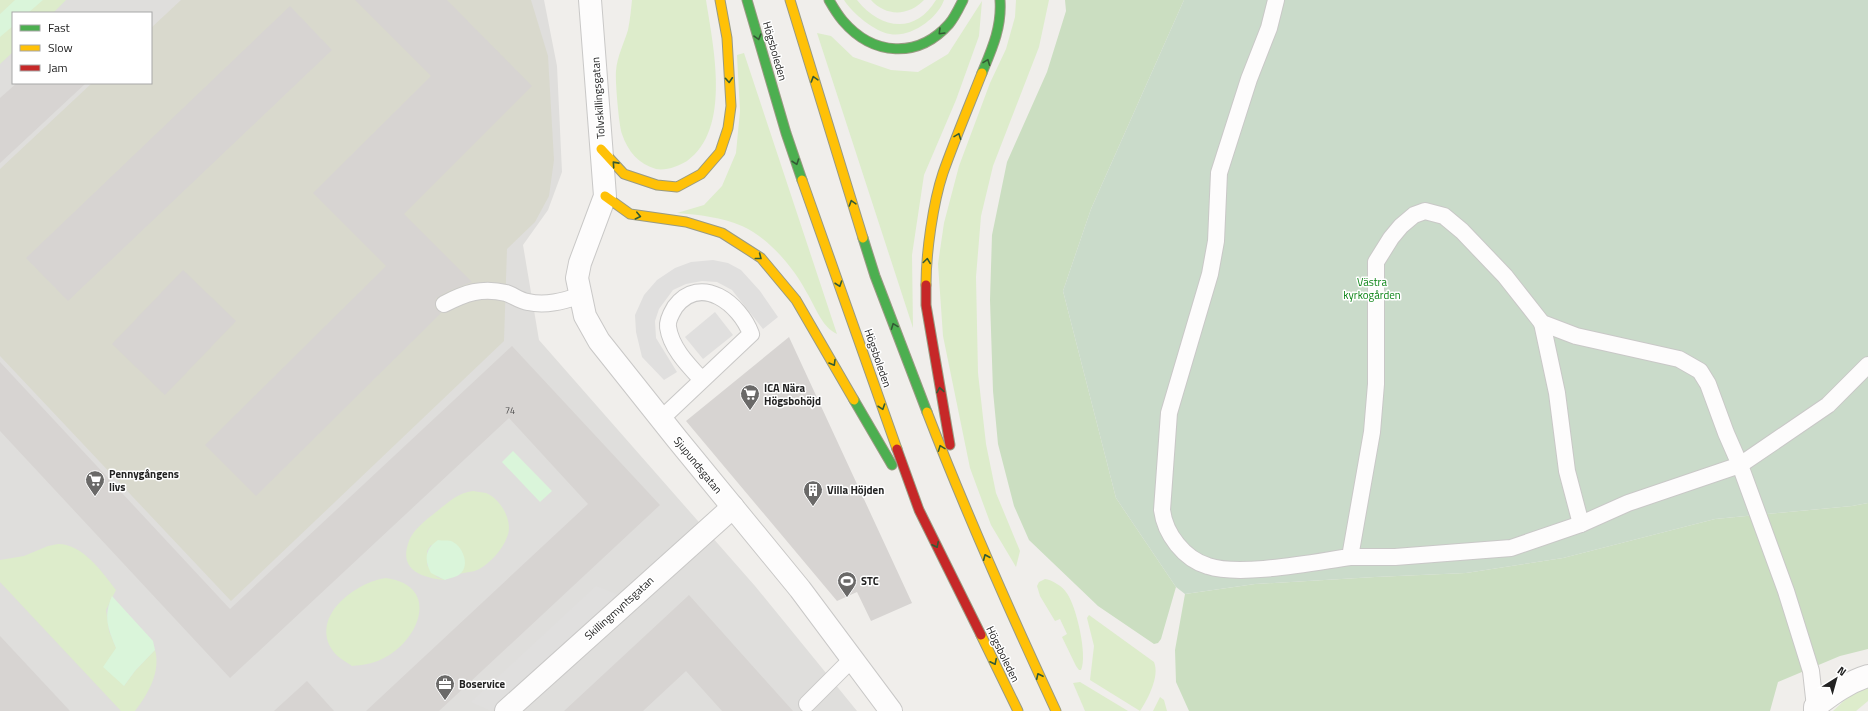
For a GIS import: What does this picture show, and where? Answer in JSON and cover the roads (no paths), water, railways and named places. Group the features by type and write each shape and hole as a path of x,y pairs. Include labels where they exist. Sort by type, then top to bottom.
{"main road":[{"path":"602,149 624,174 657,185 678,187 701,174 720,152 728,128 731,106 727,38 720,0"},
{"name":"Högsboleden","path":"747,0 786,133 918,510 1018,711"},
{"path":"790,0 875,276 960,497 1013,619 1056,711"},
{"path":"829,0 841,18 861,37 881,47 900,50 912,49 931,41 956,14 963,0"},
{"path":"960,497 926,305 926,268 932,226 944,174 998,33 1001,12 1000,0"},
{"path":"605,196 630,214 686,222 722,233 761,258 796,300 918,510"}],"street":[{"name":"Tolvskillingsgatan","path":"590,0 605,196"},
{"name":"Sjupundsgatan","path":"605,196 580,263 577,278 585,316 599,341 800,589 891,711"},
{"name":"Skillingmyntsgatan","path":"506,711 691,543 733,507"},
{"path":"1815,709 1844,686 1868,676"}],"lane":[{"path":"1276,0 1269,28 1249,79 1219,173 1216,241 1210,274 1169,413 1162,496 1163,521 1181,549 1208,566 1228,569 1272,567 1350,557 1395,557 1511,548 1581,524 1628,503 1740,465 1828,405 1868,365"},
{"path":"1350,557 1372,432 1376,384 1376,262 1391,238 1414,215 1425,211 1444,216 1482,251 1542,322 1576,336 1679,359 1700,371 1708,384 1726,433 1740,465 1788,598 1811,671 1815,709"},
{"path":"444,304 468,292 489,290 507,293 528,302 559,302 580,296"},
{"path":"661,419 751,334 748,326 728,302 714,293 701,292 689,295 685,298 672,311 668,325 671,338 681,357 702,380"},
{"path":"1542,322 1557,393 1566,471 1581,524"},
{"path":"807,704 852,660"}],"place":[{"name":"ICA Nära Högsbohöjd","path":"750,411"},
{"name":"Pennygångens livs","path":"95,497"},
{"name":"Villa Höjden","path":"813,507"},
{"name":"STC","path":"847,598"},
{"name":"Boservice","path":"445,701"}],"park label":[{"name":"Västra kyrkogården","path":"1372,288"}]}
